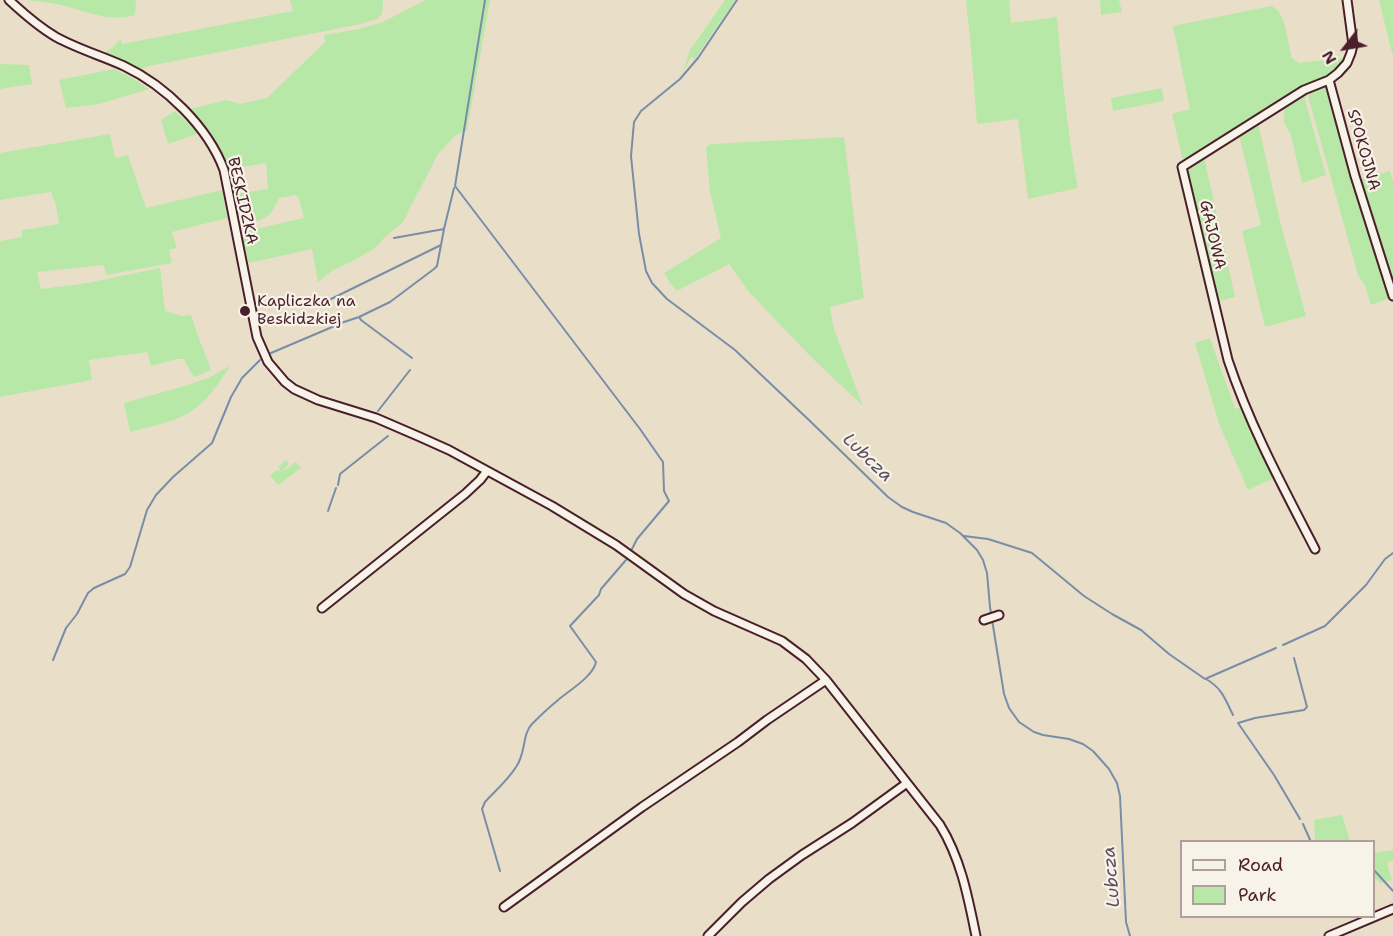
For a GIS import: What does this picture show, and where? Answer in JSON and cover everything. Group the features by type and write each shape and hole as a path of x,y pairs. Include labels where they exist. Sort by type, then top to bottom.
{"street":[{"name":"BESKIDZKA","path":"9,0 34,22 59,38 126,67 148,80 189,115 208,138 220,158 226,178 257,337 268,362 285,382 294,389 318,400 376,418 449,450 581,523 690,597 714,611 782,641 806,659 826,680 949,839 966,886 976,936"},
{"name":"GAJOWA","path":"1315,549 1255,430 1235,381 1182,167 1304,90 1329,80 1338,73 1347,63 1353,45 1347,0"},
{"name":"SPOKOJNA","path":"1329,80 1355,176 1393,297"},
{"path":"322,608 465,494 487,471"},
{"path":"984,620 999,615"},
{"path":"504,907 642,807 826,680"},
{"path":"708,936 769,879 852,824 907,783"},
{"path":"1375,917 1393,909"},
{"path":"1329,936 1372,918"}],"green space":[{"path":"27,0 136,0 135,15 108,17 60,5"},
{"path":"290,0 383,0 382,14 377,19 361,24 149,66 139,70 104,53 121,39 122,44 293,11"},
{"path":"426,0 490,0 467,130 456,135 438,154 403,222 375,248 333,270 318,282 312,249 249,263 242,237 247,231 304,218 299,199 296,195 279,198 268,216 260,220 248,221 237,209 235,194 268,189 266,163 230,169 219,146 190,109 226,100 240,104 267,98 325,42 324,35 383,22"},
{"path":"725,0 735,0 695,59 691,57 682,74 690,50"},
{"path":"966,0 1009,0 1011,23 1057,17 1068,124 1078,188 1028,199 1018,119 977,124"},
{"path":"1100,0 1119,0 1122,12 1101,15"},
{"path":"1379,0 1393,0 1393,55 1391,49"},
{"path":"1271,6 1280,14 1286,28 1292,58 1299,63 1344,58 1340,67 1301,88 1185,160 1182,157 1172,114 1190,109 1173,26"},
{"path":"0,64 29,65 32,84 0,89"},
{"path":"114,69 149,89 99,104 66,108 59,80"},
{"path":"1327,87 1351,178 1390,298 1371,305 1365,286 1358,275 1308,96 1310,91"},
{"path":"1162,88 1164,101 1113,111 1111,98"},
{"path":"1301,95 1304,96 1326,175 1302,183 1291,135 1284,122 1284,106"},
{"path":"175,111 197,134 168,144 161,120"},
{"path":"1258,123 1280,221 1306,316 1265,327 1242,231 1261,225 1239,135"},
{"path":"110,134 115,158 128,155 146,208 222,190 227,218 172,232 177,248 169,250 172,263 106,275 104,265 37,272 41,289 88,283 160,268 165,311 183,316 191,315 211,370 195,377 184,359 151,366 147,352 89,360 92,380 0,397 0,241 22,237 22,230 59,224 51,192 0,200 0,153"},
{"path":"844,137 864,298 830,307 833,326 863,406 811,357 749,292 729,264 677,291 664,273 721,238 710,192 706,147 711,144"},
{"path":"1204,157 1235,297 1217,302 1187,172 1189,167"},
{"path":"1390,171 1393,181 1393,283 1359,180"},
{"path":"1210,338 1235,409 1242,407 1276,477 1248,490 1219,424 1195,343"},
{"path":"230,366 197,408 169,422 130,432 124,403 188,385 208,378"},
{"path":"286,460 289,464 282,471 296,462 301,468 278,485 270,476 277,470 281,471 278,467"},
{"path":"1342,815 1350,840 1315,840 1314,820"},
{"path":"1393,850 1393,860 1387,863 1392,880 1381,883 1375,879 1375,853"}],"waterway":[{"path":"485,0 455,186 663,462 664,491 669,501 637,539 632,549"},
{"name":"Lubcza","path":"737,0 698,58 680,79 641,111 634,122 631,156 639,234 646,271 652,283 667,299 735,350 888,497 913,512 946,523 977,550 987,573 1004,694 1009,708 1019,722 1034,732 1083,744 1093,751 1109,769 1117,783 1120,796 1126,922 1130,936"},
{"path":"394,238 444,229 454,188"},
{"path":"327,301 441,245 444,229"},
{"path":"412,358 359,317 390,302 434,269 437,266 441,245"},
{"path":"271,353 359,317"},
{"path":"53,660 66,628 77,614 88,593 125,574 130,567 147,510 156,495 212,443 231,397 242,378 260,360"},
{"path":"378,411 410,370"},
{"path":"338,485 340,474 388,436"},
{"path":"328,511 336,488"},
{"path":"964,536 988,539 1032,553 1084,596 1141,630 1169,654 1205,679 1276,648"},
{"path":"1283,645 1325,626 1366,585 1385,559 1393,553"},
{"path":"500,871 482,809 485,802 519,762 527,733 532,724 594,668 596,662 570,626 599,595 601,589 626,560"},
{"path":"1238,723 1304,710 1307,707 1294,658"},
{"path":"1206,679 1219,690 1233,715"},
{"path":"1238,723 1274,775 1300,819"},
{"path":"1303,824 1310,840"},
{"path":"1375,871 1393,891"}],"place":[{"name":"Kapliczka na Beskidzkiej","path":"245,311"}]}
